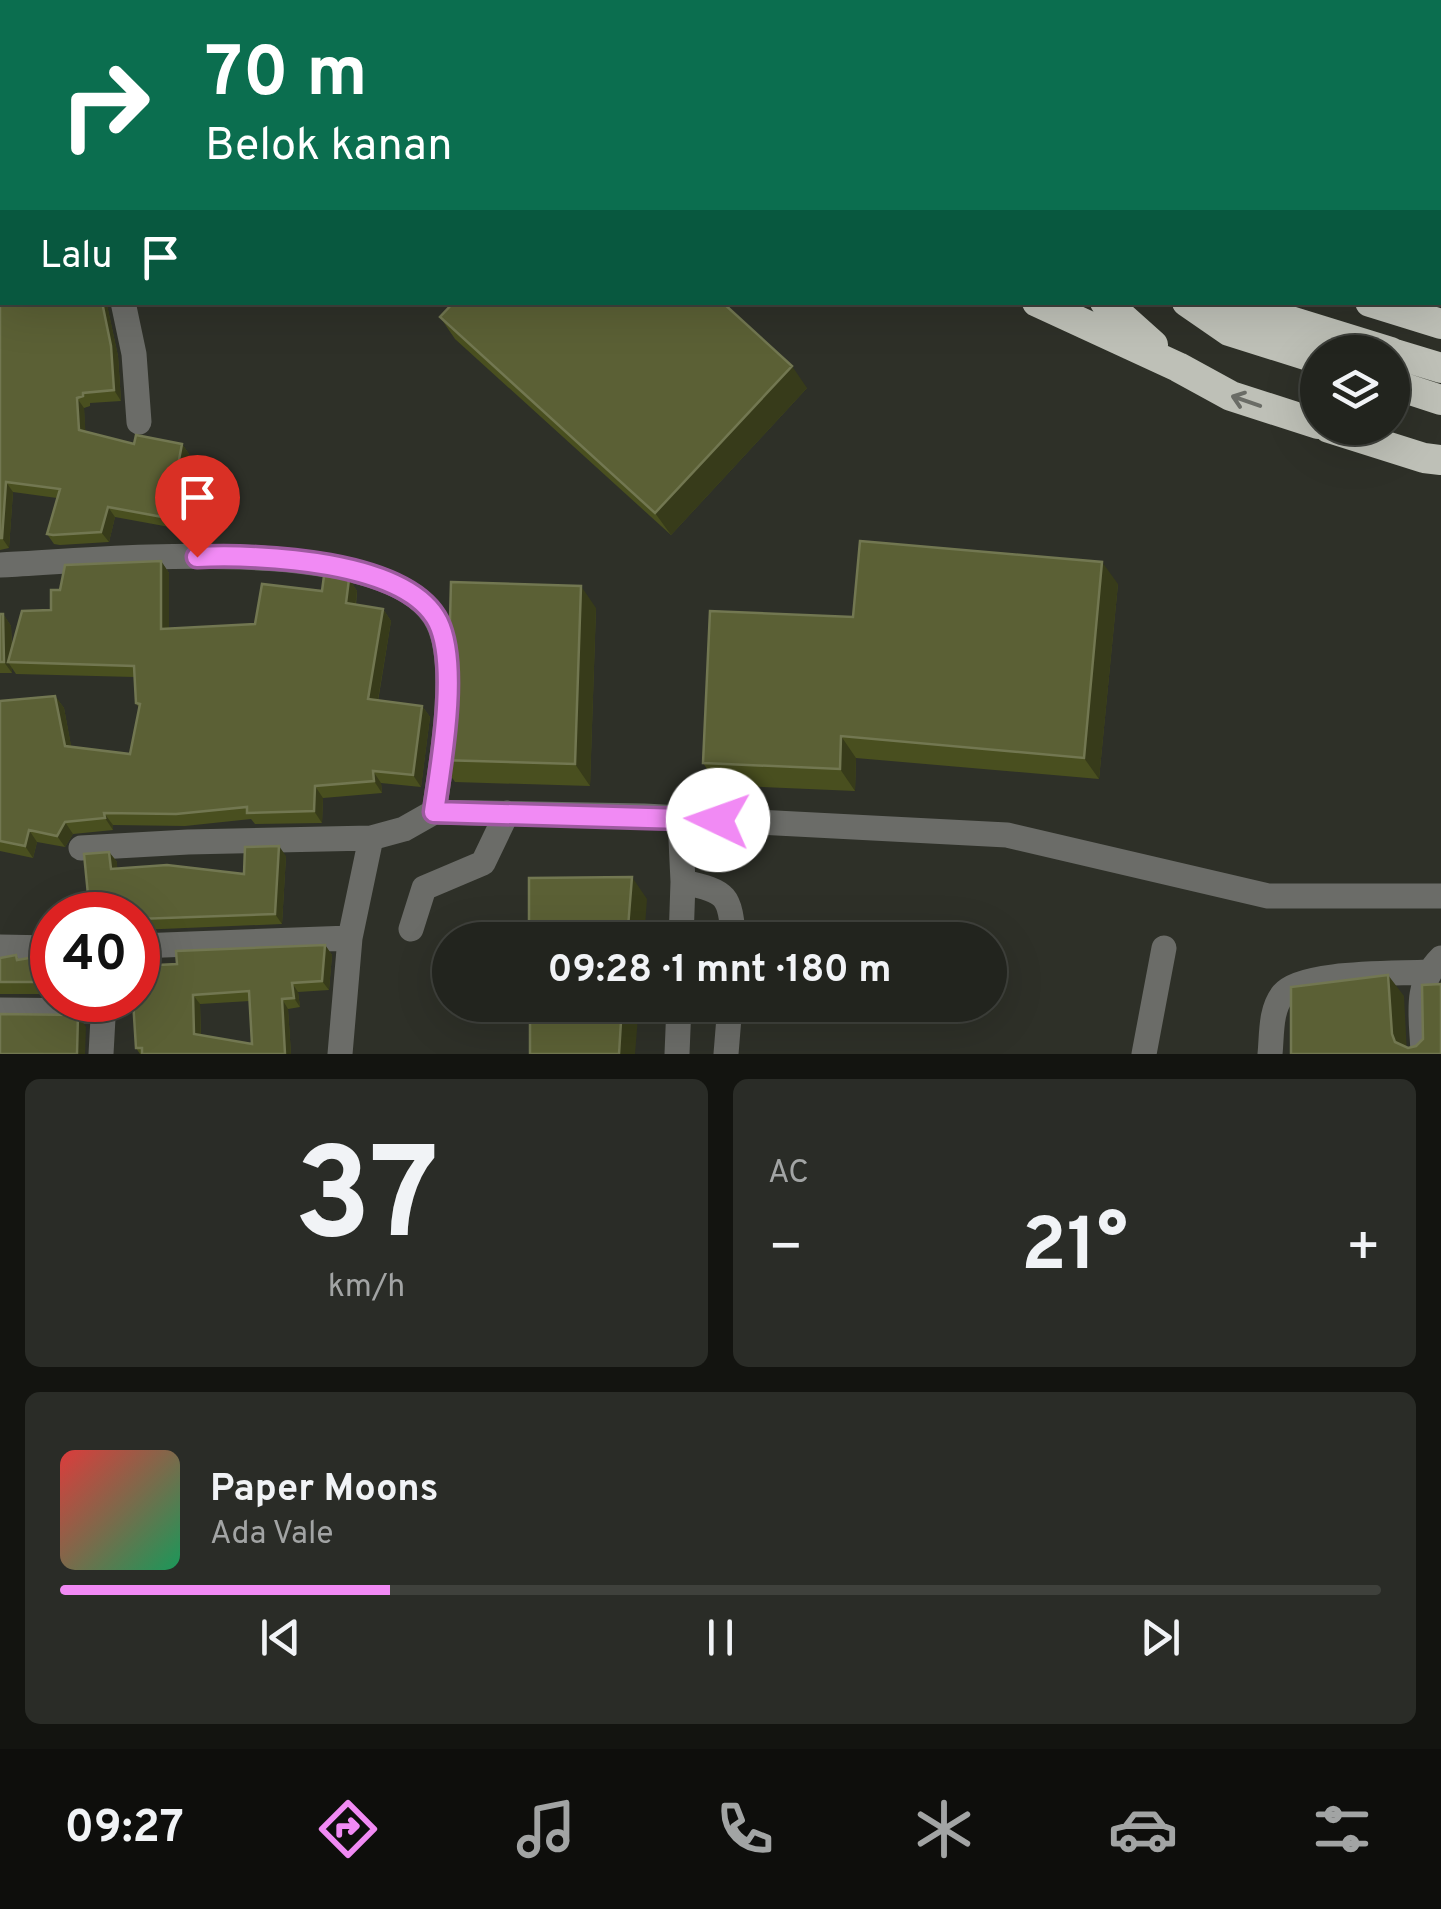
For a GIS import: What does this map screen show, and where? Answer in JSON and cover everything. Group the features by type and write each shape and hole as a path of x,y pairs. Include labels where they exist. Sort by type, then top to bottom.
{"highway":[{"path":"1043,305 1231,396 1300,418"},
{"path":"1108,305 1178,368"},
{"path":"1191,305 1229,331 1300,353"},
{"path":"1239,305 1334,335"},
{"path":"1380,305 1441,324"},
{"path":"1410,359 1441,368"},
{"path":"1410,390 1441,400"},
{"path":"1383,445 1441,460"}],"street":[{"path":"124,305 134,354 140,422"},
{"path":"0,564 236,555 360,570 414,594 438,622 448,656 444,748 434,812"},
{"path":"81,848 371,838 404,830 434,812 680,818 1007,835 1268,896 1441,896"},
{"path":"411,929 424,888 483,863 507,813"},
{"path":"680,818 682,922"},
{"path":"340,1054 350,938 371,838"},
{"path":"684,882 715,888 730,904 732,922"},
{"path":"160,945 350,938"},
{"path":"0,947 30,948"},
{"path":"1144,1054 1164,948"},
{"path":"1270,1054 1274,1010 1284,992 1304,979 1434,965"},
{"path":"1423,1054 1421,988 1434,965"},
{"path":"0,1010 30,1009"},
{"path":"102,1022 102,1054"},
{"path":"677,1054 678,1022"},
{"path":"726,1054 729,1022"}],"building":[{"path":"103,305 114,390 83,393 77,398 79,430 134,444 136,435 182,444 168,518 108,507 101,532 47,534 60,489 6,482 0,538 0,306"},
{"path":"451,305 725,305 792,366 655,513 440,317"},
{"path":"860,541 1102,562 1084,758 841,736 840,769 703,763 710,611 853,617"},
{"path":"161,561 161,629 255,624 262,584 322,591 324,576 349,579 346,603 383,609 368,699 422,706 413,775 373,771 374,781 315,786 314,811 247,813 247,807 176,814 104,813 105,818 65,822 57,836 29,830 25,846 0,841 0,701 55,696 65,746 130,754 140,704 136,703 134,666 8,662 22,611 51,610 51,590 60,590 65,565"},
{"path":"451,582 581,586 575,764 440,760 448,695"},
{"path":"3,614 4,662 0,662"},
{"path":"279,846 275,914 160,918 160,892 88,892 84,854 109,852 111,869 167,865 244,874 245,847"},
{"path":"632,877 628,922 529,922 529,878"},
{"path":"325,945 322,981 292,983 294,998 282,999 285,1054 142,1054 142,1048 136,1048 134,1022 160,1022 160,965 177,964 176,951","holes":["249,991 252,1044 194,1034 193,995"]},
{"path":"16,955 17,960 30,958 30,982 0,982 0,958"},
{"path":"1388,975 1392,1034 1395,1042 1408,1048 1423,1039 1422,985 1441,984 1441,1054 1291,1054 1291,987"},
{"path":"0,1014 30,1014 30,1022 78,1022 77,1054 0,1054"},
{"path":"530,1022 621,1022 619,1054 530,1054"}],"route":[{"path":"197,557 236,555 360,570 414,594 425,604 438,622 448,656 444,748 434,812 718,820"}]}
